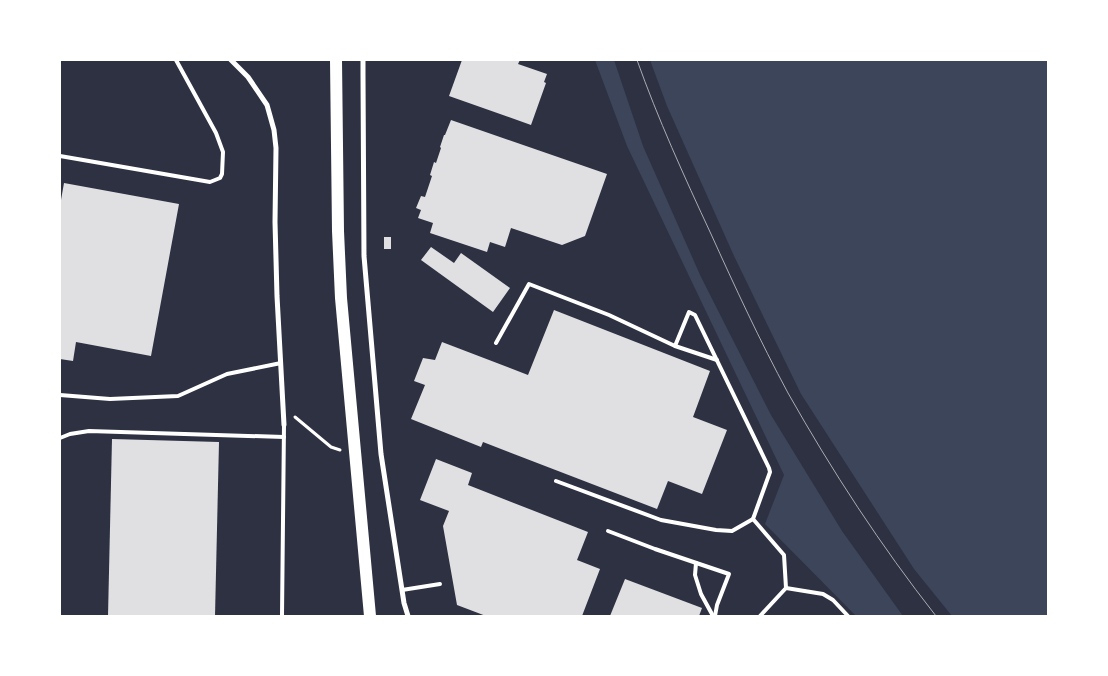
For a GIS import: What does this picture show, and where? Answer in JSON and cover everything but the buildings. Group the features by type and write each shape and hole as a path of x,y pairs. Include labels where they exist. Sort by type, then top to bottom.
{"main road":[{"path":"336,60 338,231 341,298 370,616"}],"street":[{"path":"231,60 248,77 267,105 274,130 276,148 277,296 284,425"},
{"path":"364,60 364,256 381,454 404,603 408,616"}],"lane":[{"path":"60,156 210,182 220,178 222,174 223,152 216,133 176,60"},
{"path":"496,343 529,284 609,315 674,346 717,360"},
{"path":"556,481 661,520 732,531 752,519 770,472 769,468 695,316 689,312 674,346"},
{"path":"60,395 110,399 178,396 227,374 281,363"},
{"path":"282,616 284,425"},
{"path":"61,437 89,431 284,437"},
{"path":"752,519 784,555 786,588 760,616"},
{"path":"608,531 729,574 714,616"},
{"path":"696,563 695,575 701,594 714,616"},
{"path":"402,590 440,584"},
{"path":"786,588 823,594 833,600 848,616"}],"path":[{"path":"284,410 331,447 355,455"}],"shaded area":[{"path":"595,60 614,60 643,146 701,277 771,415 842,531 903,616 856,616 765,524 784,475 627,146"},
{"path":"650,60 1048,60 1048,616 952,616 914,569 801,394 734,256 667,106"}],"tram line":[{"path":"637,60 691,191 748,314 788,393 858,508 936,616"}]}
